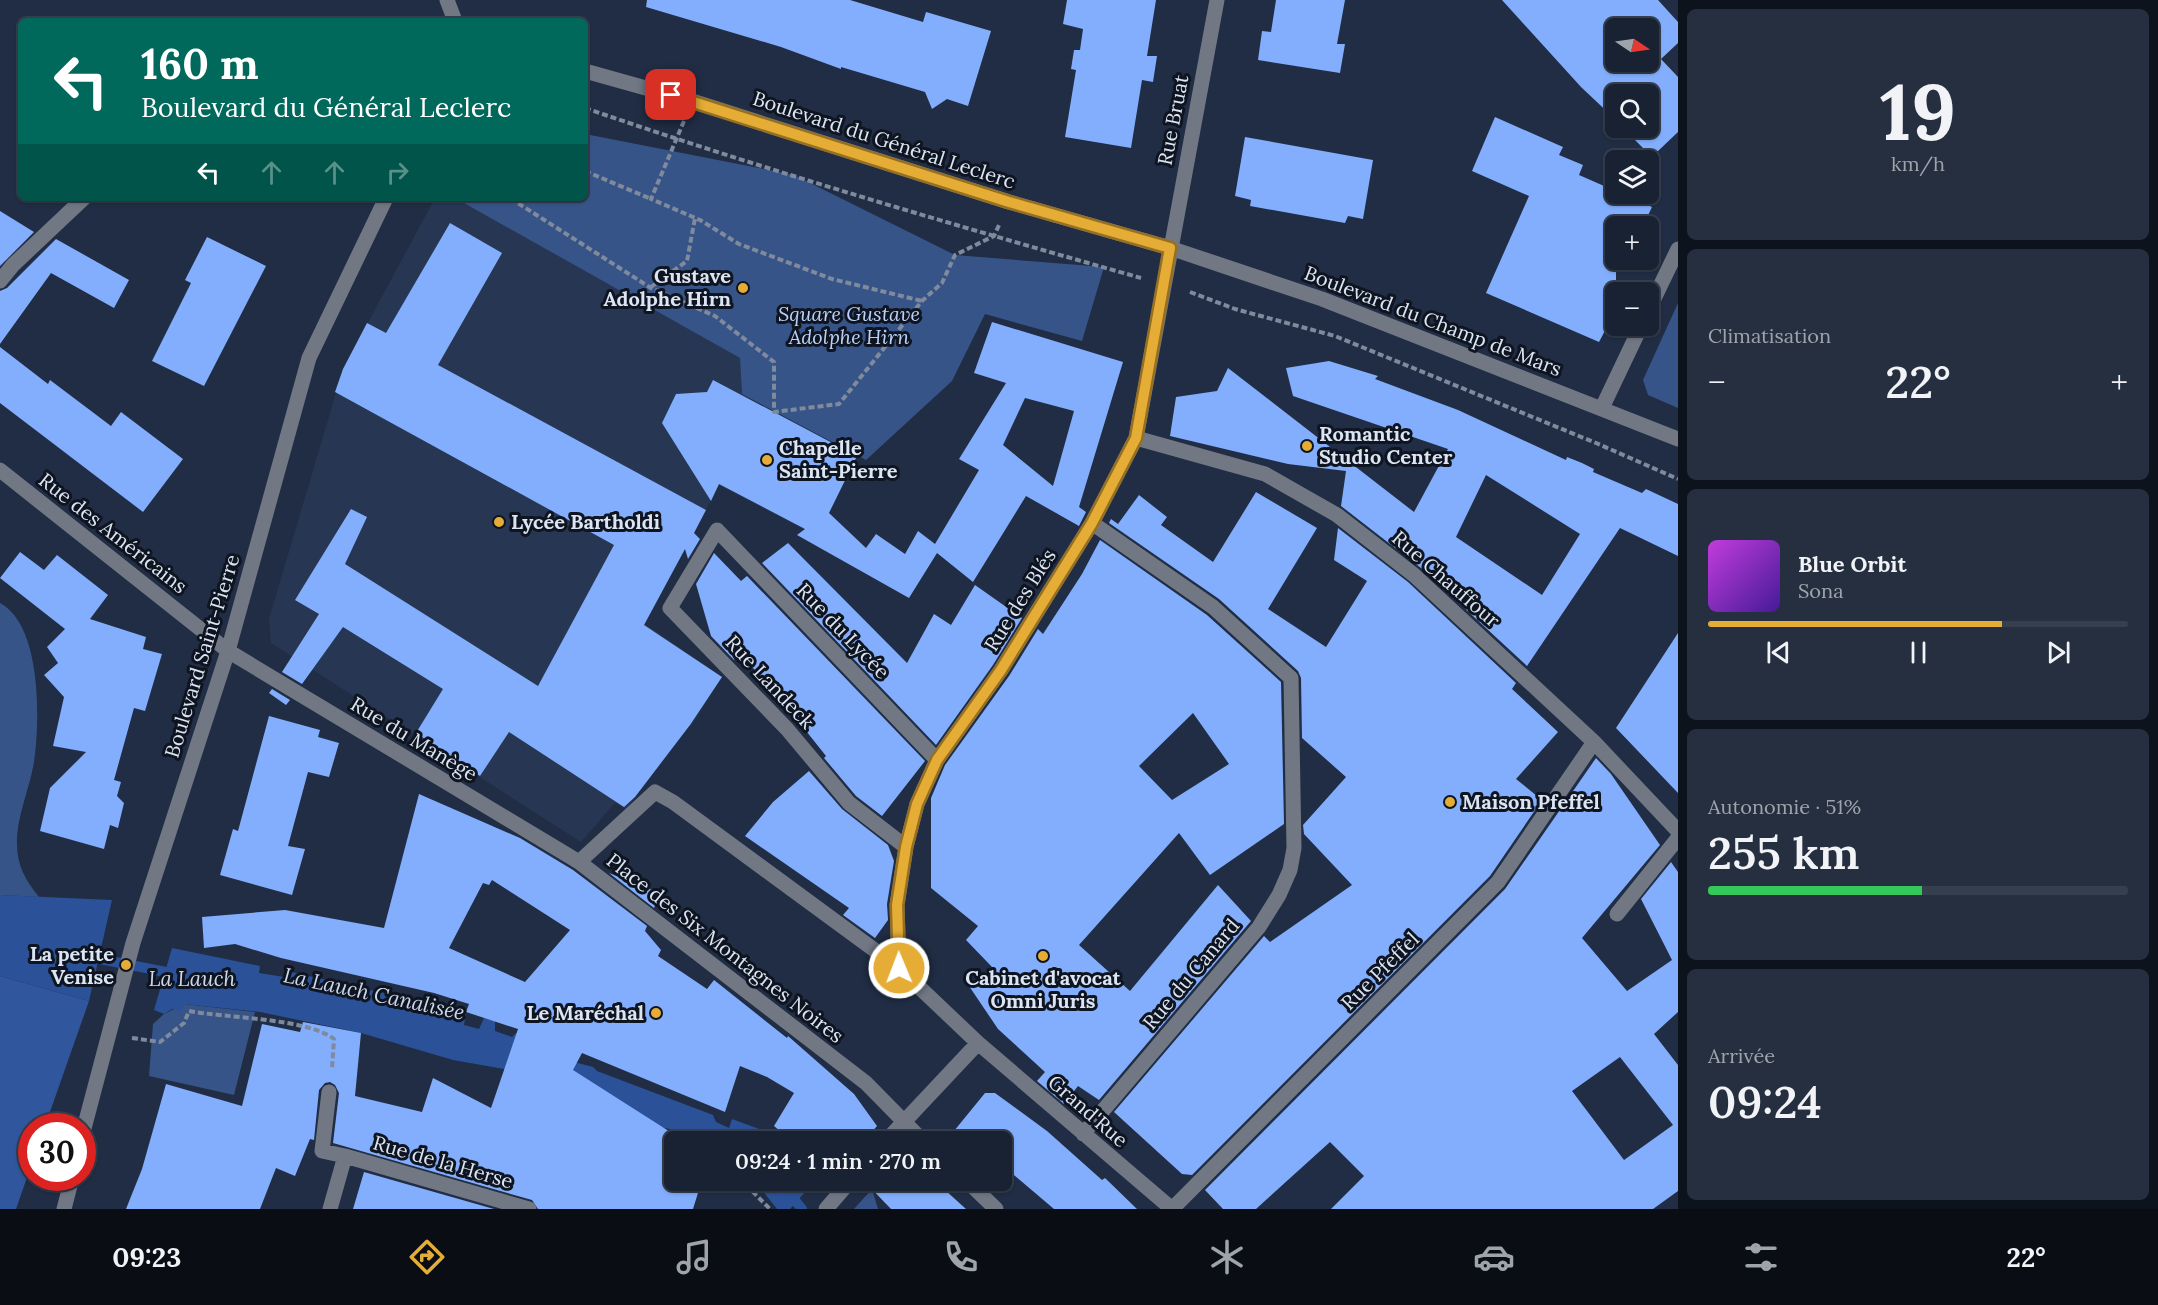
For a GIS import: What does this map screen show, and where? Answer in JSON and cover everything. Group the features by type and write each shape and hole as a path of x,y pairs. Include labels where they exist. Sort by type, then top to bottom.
{"street":[{"path":"447,0 454,18"},
{"name":"Rue Bruat","path":"1170,248 1217,0"},
{"name":"Boulevard du Général Leclerc","path":"588,72 692,101 1009,202 1170,248"},
{"path":"0,281 13,265 81,201"},
{"name":"Boulevard Saint-Pierre","path":"88,1113 133,943 228,651 309,358 385,201"},
{"name":"Boulevard du Champ de Mars","path":"1170,248 1322,299 1678,440"},
{"name":"Rue des Blés","path":"899,968 897,905 906,847 917,804 937,760 1001,670 1092,523 1136,438 1170,248"},
{"path":"1659,288 1678,249"},
{"path":"1602,408 1636,336"},
{"name":"Rue Chauffour","path":"1136,438 1265,474 1336,515 1414,575 1594,742 1678,831"},
{"name":"Rue des Américains","path":"0,470 228,651"},
{"name":"Rue du Canard","path":"1083,1134 1259,927 1280,895 1290,870 1295,824 1291,678 1213,607 1092,523"},
{"name":"Rue du Lycée","path":"717,530 937,760"},
{"name":"Rue Landeck","path":"717,530 670,608 787,729 849,803 906,847"},
{"name":"Rue du Manège","path":"228,651 579,862"},
{"name":"Rue Pfeffel","path":"1172,1209 1498,882 1594,742"},
{"name":"Place des Six Montagnes Noires","path":"913,1131 866,1083 579,862 655,792 899,968 978,1043"},
{"path":"1617,914 1678,838"},
{"path":"894,1131 978,1043"},
{"name":"Grand'Rue","path":"978,1043 1172,1209"},
{"name":"Rue de la Herse","path":"329,1092 322,1152 345,1156 529,1209"},
{"name":"Rue de la Herse","path":"330,1209 345,1156"},
{"path":"64,1209 69,1191"},
{"path":"826,1209 842,1191"},
{"path":"977,1191 996,1209"}],"path":[{"path":"651,200 692,101"},
{"path":"588,109 676,139 994,236 1145,279"},
{"path":"588,172 695,218 739,244 832,279 922,301"},
{"path":"515,201 651,288 715,316 774,362 774,412 839,404 922,301 942,283 956,255 994,236 1009,202"},
{"path":"651,288 687,261 695,218"},
{"path":"1190,292 1235,309 1335,336 1596,443 1678,480"},
{"path":"108,1035 160,1042 184,1023 189,1011 275,1022 326,1033 334,1039"},
{"path":"752,1191 770,1209"}],"shaded area":[{"name":"Lycée Bartholdi","path":"433,201 460,201 740,358 742,394 856,458 817,536 719,485 645,624 722,677 691,726 688,724 626,809 615,803 581,842 271,643 269,619 343,369"},
{"path":"0,976 89,1001 50,1113 18,1113 18,1191 22,1191 16,1209 0,1209"}],"green space":[{"name":"Square Gustave Adolphe Hirn","path":"588,135 794,175 955,255 1104,267 1082,341 985,314 952,381 866,460 742,394 740,358 460,201 588,201"},
{"path":"1678,303 1678,408 1648,395 1643,380"},
{"path":"0,603 14,615 24,632 31,652 35,676 36,745 17,834 17,844 23,873 39,897 0,895"},
{"path":"184,1004 255,1012 234,1095 149,1076 153,1024 164,1014"},
{"path":"870,1191 873,1191 878,1209 854,1209"}],"water":[{"name":"La Lauch","path":"0,895 112,900 89,1001 0,976"},
{"name":"La Lauch","path":"172,948 260,966 259,973 284,977 287,971 466,1012 464,1025 479,1029 484,1018 495,1021 495,1031 512,1037 516,1033 561,1044 574,1062 593,1067 597,1071 713,1115 716,1122 729,1128 732,1119 762,1130 678,1131 652,1125 552,1085 504,1069 453,1060 361,1033 260,1012 184,1004 181,1011 172,1009 164,1014 154,1010"},
{"path":"763,1191 806,1191 790,1209 777,1209"}],"building":[{"path":"647,0 850,0 923,22 926,12 991,31 968,106 947,99 932,109 925,92 841,67 841,69 781,47 646,7"},
{"path":"1067,0 1156,0 1147,56 1157,56 1153,82 1142,80 1131,148 1065,137 1076,70 1071,69 1074,50 1080,50 1083,29 1063,24"},
{"path":"1276,0 1345,0 1337,44 1345,44 1340,73 1258,60 1262,31 1271,32"},
{"path":"1502,0 1658,0 1678,22 1678,43 1661,59 1678,77 1678,132 1659,150 1645,150 1633,138 1659,138 1659,84 1605,84 1605,110 1581,87"},
{"path":"1495,117 1563,147 1559,155 1583,165 1579,175 1605,186 1605,204 1645,204 1652,207 1648,216 1605,216 1605,270 1616,270 1616,280 1621,282 1605,282 1605,331 1599,342 1486,293 1529,196 1472,171"},
{"path":"1245,137 1373,160 1363,219 1348,216 1345,223 1250,206 1251,200 1235,196"},
{"path":"0,211 34,232 0,266"},
{"path":"450,223 502,253 438,365 706,510 694,533 700,539 688,559 685,549 644,625 722,677 690,725 635,797 624,807 509,732 480,776 416,733 443,689 343,627 302,684 282,672 319,614 295,600 351,509 367,517 345,564 538,686 614,545 335,392 343,369 367,323 386,333"},
{"path":"207,237 266,266 204,386 152,361 191,283 185,280"},
{"path":"56,239 129,280 114,308 51,273 0,344 0,291 7,288"},
{"path":"992,322 1123,362 1079,507 1086,512 1079,526 1026,496 973,582 937,553 909,598 797,535 805,529 719,484 711,501 662,423 676,394 707,392 713,380 857,456 829,513 866,548 876,534 905,554 918,531 935,544 979,470 959,459 1006,383 974,373","holes":["1025,398 1074,411 1053,486 1003,445"]},
{"path":"0,347 48,384 50,380 111,426 121,412 183,459 143,512 0,403"},
{"path":"1329,361 1378,376 1375,379 1458,410 1566,460 1567,457 1582,463 1594,469 1593,472 1642,493 1646,489 1678,504 1678,556 1620,528 1527,666 1421,568 1341,506 1346,471 1288,464 1170,436 1176,397 1217,391 1228,368 1414,512 1448,449 1293,396 1286,368","holes":["1486,475 1580,534 1542,595 1456,537"]},
{"path":"1256,492 1317,528 1268,609 1326,647 1367,581 1334,560 1338,528 1408,582 1516,683 1512,689 1558,732 1516,779 1542,800 1490,876 1192,1175 1182,1174 1114,1112 1264,936 1270,942 1352,885 1304,834 1303,825 1346,777 1302,738 1301,678 1298,671 1219,599 1109,523 1111,519 1118,524 1139,495 1167,517 1161,525 1213,562"},
{"path":"1100,540 1207,615 1281,682 1284,824 1210,875 1179,833 1079,945 1130,991 1218,885 1251,921 1099,1100 1078,1086 1064,1104 1037,1081 1045,1072 998,1029 969,986 992,967 966,940 978,926 931,888 931,798 945,765 1009,676 1038,629 1043,634 1082,574","holes":["1193,713 1229,764 1172,800 1139,766"]},
{"path":"788,543 907,663 934,614 951,625 975,585 1022,618 993,665 936,745 762,563"},
{"path":"20,552 44,570 57,555 108,595 90,619 146,637 143,649 162,654 145,711 134,708 114,780 121,782 117,796 124,803 118,828 110,825 104,849 40,831 50,788 86,752 53,746 64,697 44,675 58,663 47,647 65,629 0,578"},
{"path":"714,553 741,581 747,576 925,761 882,816 856,796 824,758 826,756 795,717 799,714 738,653 734,660 711,636 696,584"},
{"path":"1678,633 1678,793 1616,728"},
{"path":"272,689 290,700 286,705 269,693"},
{"path":"269,716 320,730 318,737 339,743 329,777 308,772 288,846 305,849 292,895 220,875 233,829 238,831"},
{"path":"1596,758 1611,774 1660,845 1582,938 1627,991 1672,960 1641,899 1671,862 1678,872 1678,1012 1654,1034 1678,1065 1678,1191 1653,1209 1331,1209 1364,1176 1330,1142 1256,1209 1223,1209 1205,1190 1505,889","holes":["1620,1057 1673,1125 1624,1160 1572,1091"]},
{"path":"809,771 842,809 888,845 894,861 887,904 888,920 875,938 843,915 849,908 745,836 773,802"},
{"path":"419,794 520,838 573,870 647,926 645,931 661,950 658,956 707,989 714,980 787,1038 788,1036 854,1094 877,1126 873,1131 780,1131 774,1126 794,1093 767,1077 740,1066 725,1112 582,1053 573,1070 669,1131 664,1131 664,1191 699,1191 693,1209 538,1209 532,1200 333,1143 339,1093 335,1085 330,1082 325,1083 319,1090 314,1140 310,1139 295,1176 276,1168 260,1209 126,1209 142,1169 166,1084 242,1106 262,1024 300,1032 303,1022 361,1033 355,1096 422,1112 433,1078 491,1108 518,1029 466,1012 469,1004 434,993 281,958 235,944 204,948 202,917 285,910 384,928","holes":["492,880 570,930 525,982 449,948 483,883 489,885"]},
{"path":"609,873 660,893 654,908"},
{"path":"985,1093 995,1093 1047,1131 1102,1180 1105,1178 1137,1209 1054,1209 1012,1173 1012,1131 954,1131"},
{"path":"364,1172 494,1209 353,1209"},
{"path":"874,1191 946,1191 966,1209 891,1209"}],"waterway":[{"name":"La Lauch Canalisée","path":"85,956 176,974"},
{"name":"La Lauch Canalisée","path":"787,1191 802,1209"}],"place":[{"name":"Gustave Adolphe Hirn","path":"743,288"},
{"name":"Romantic Studio Center","path":"1307,446"},
{"name":"Chapelle Saint-Pierre","path":"767,460"},
{"name":"Lycée Bartholdi","path":"499,522"},
{"name":"Maison Pfeffel","path":"1450,802"},
{"name":"Cabinet d'avocat Omni Juris","path":"1043,956"},
{"name":"La petite Venise","path":"126,965"},
{"name":"Le Maréchal","path":"656,1013"}],"route":[{"path":"671,95 1009,202 1170,248 1136,438 1092,523 1001,670 937,760 917,804 906,847 897,905 899,968"}]}
